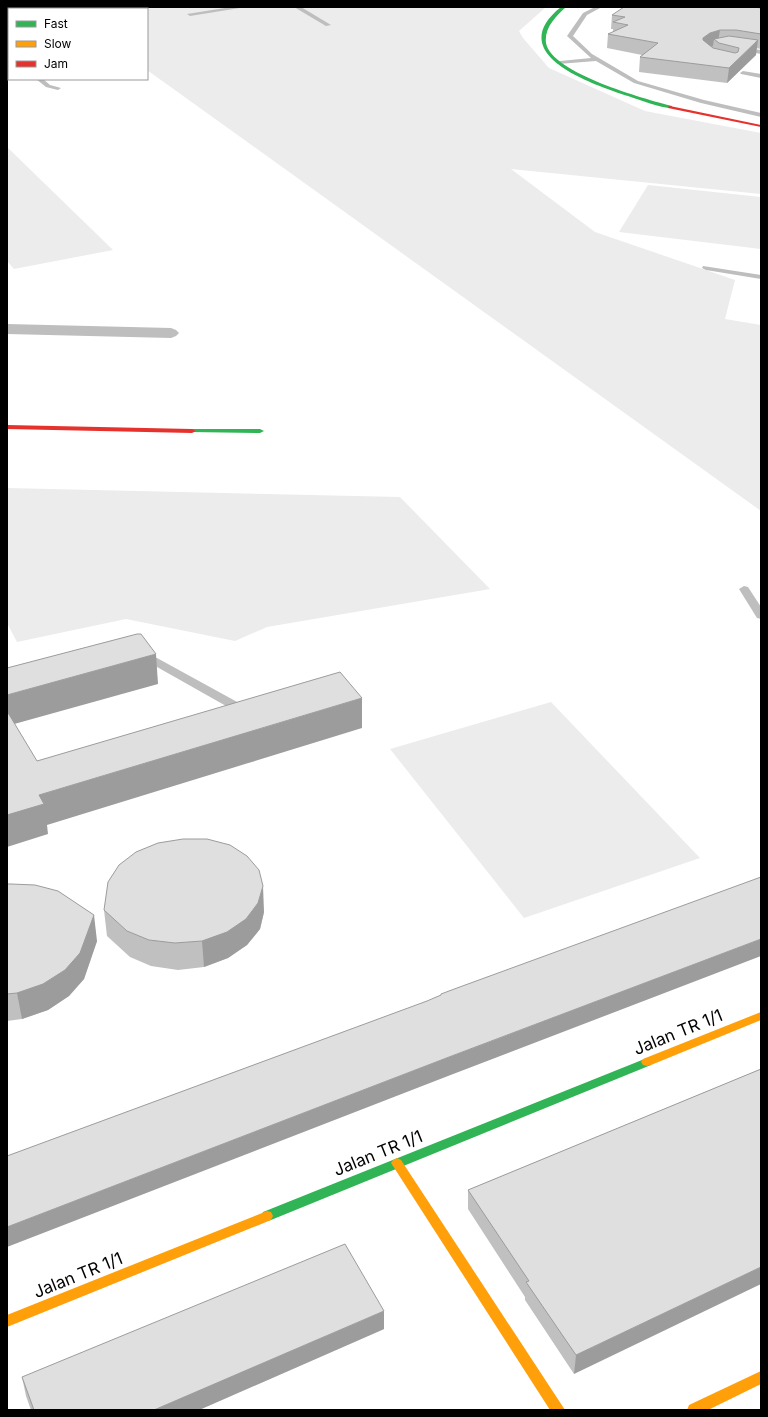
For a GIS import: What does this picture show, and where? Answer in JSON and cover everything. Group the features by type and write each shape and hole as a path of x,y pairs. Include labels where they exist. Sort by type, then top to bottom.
{"street":[{"path":"564,7 550,21 544,34 544,47 551,56 563,66 585,77 640,99 678,110 761,126"},
{"path":"7,329 171,333"},
{"path":"7,428 224,432 260,431"},
{"name":"Jalan TR 1/1","path":"7,1321 761,1016"},
{"path":"397,1163 558,1410"},
{"path":"694,1410 761,1377"}],"lane":[{"path":"190,14 243,7"},
{"path":"297,7 328,25"},
{"path":"599,7 585,14 570,36 590,55 636,82 703,102 761,115"},
{"path":"733,48 761,52"},
{"path":"563,66 598,59"},
{"path":"563,66 605,63"},
{"path":"743,73 761,76"},
{"path":"40,80 48,86 58,88"},
{"path":"706,268 761,277"},
{"path":"744,589 761,616"},
{"path":"131,655 153,660 252,715"}],"shaded area":[{"path":"59,7 546,7 519,31 523,38 549,68 645,111 761,133 761,194 511,169 595,232 735,280 725,319 761,325 761,511 148,71 148,8"},
{"path":"7,147 113,250 14,269 7,261"},
{"path":"648,185 761,197 761,249 619,232"},
{"path":"7,488 400,497 490,589 267,627 235,641 126,619 17,642 7,623"},
{"path":"551,702 700,858 524,918 390,749"}],"building":[{"path":"624,7 761,8 761,34 736,30 720,30 710,33 703,38 703,40 713,48 735,53 738,52 739,48 719,43 714,39 729,36 758,40 729,68 640,57 658,43 608,34 628,25 613,22 625,17 612,15"},
{"path":"141,634 156,654 7,695 7,668"},
{"path":"340,672 362,698 39,795 44,804 7,815 7,711 37,761"},
{"path":"183,839 207,839 230,845 247,856 259,870 263,886 258,903 246,919 227,932 202,941 175,943 149,940 127,931 104,910 108,882 119,865 136,852 158,843"},
{"path":"761,877 761,939 7,1227 7,1156 427,1001 457,988"},
{"path":"7,884 35,885 58,891 94,915 80,953 65,970 43,984 17,993 7,994"},
{"path":"761,1069 761,1267 576,1355 526,1282 529,1281 468,1190"},
{"path":"345,1244 384,1311 154,1410 34,1410 22,1377"}],"traffic: fast":[{"path":"564,7 551,20 544,37 546,49 554,59 567,68 602,85 670,107"},
{"path":"192,431 260,431"},
{"path":"267,1216 647,1062"}],"traffic: slow":[{"path":"647,1062 761,1016"},
{"path":"397,1163 558,1410"},
{"path":"7,1321 267,1216"},
{"path":"694,1410 761,1377"}],"traffic: jam":[{"path":"670,107 761,126"},
{"path":"7,427 192,431"}]}
